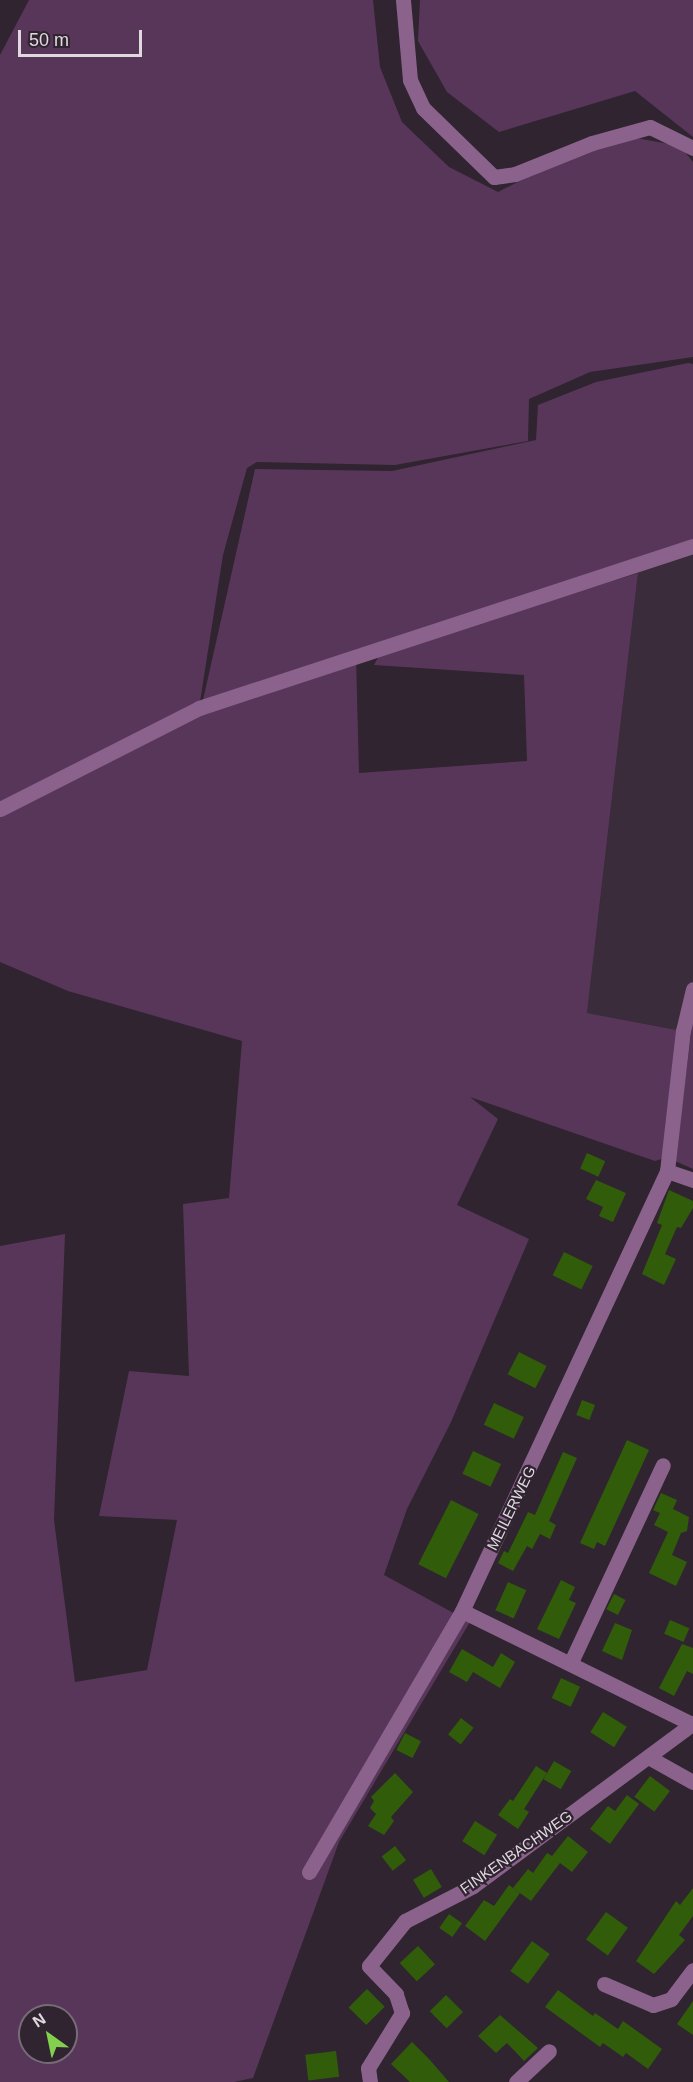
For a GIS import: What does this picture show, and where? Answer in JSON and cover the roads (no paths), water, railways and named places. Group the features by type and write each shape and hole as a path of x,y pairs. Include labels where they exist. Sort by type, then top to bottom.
{"street":[{"path":"403,0 410,80 423,108 494,177 515,174 592,142 650,127 693,148"},
{"path":"0,809 199,708 693,546"},
{"name":"MEILERWEG","path":"309,1872 462,1611 667,1171 683,1031 693,989"},
{"path":"667,1171 693,1180"},
{"path":"571,1662 663,1465"},
{"path":"462,1611 571,1662 692,1723"},
{"name":"FINKENBACHWEG","path":"370,2082 368,2068 402,2013 396,1994 369,1966 405,1921 473,1886 650,1758 692,1723"},
{"path":"650,1758 693,1782"},
{"path":"604,1984 653,2005 671,2000 693,1970"},
{"path":"516,2082 549,2051"}]}
